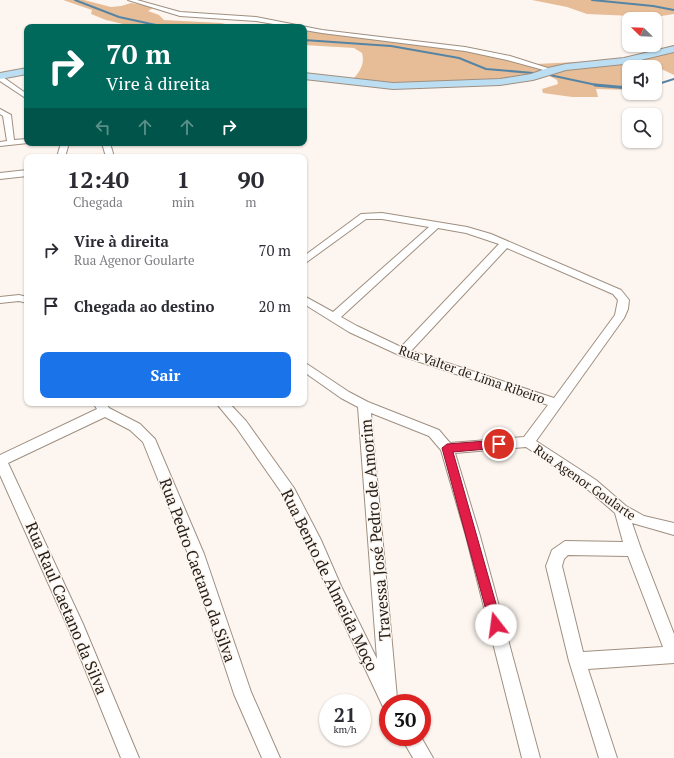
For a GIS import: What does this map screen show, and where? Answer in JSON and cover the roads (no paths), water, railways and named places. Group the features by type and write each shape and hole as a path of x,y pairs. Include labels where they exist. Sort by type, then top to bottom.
{"street":[{"path":"131,0 180,14 256,19 284,24"},
{"path":"307,29 323,32 371,36 483,51 551,70"},
{"path":"307,76 385,86 500,82 533,77 551,70 573,66 624,61 674,49"},
{"path":"0,76 24,72"},
{"path":"0,76 10,86 24,95"},
{"path":"0,111 7,114 11,143"},
{"path":"0,144 24,141"},
{"path":"0,176 24,173"},
{"name":"Rua Valter de Lima Ribeiro","path":"307,259 361,217 382,216 435,226 467,230 505,244 617,292 624,300 620,316 556,403 404,352 374,340 333,318 307,301"},
{"path":"333,318 435,226"},
{"path":"404,352 505,244"},
{"path":"0,300 23,299"},
{"path":"307,368 345,395 364,405 434,433 447,448 475,544 531,758"},
{"path":"528,442 556,403"},
{"name":"Travessa José Pedro de Amorim","path":"364,405 389,694"},
{"name":"Rua Bento de Almeida Moço","path":"225,406 241,424 289,492 316,545 335,590 386,694"},
{"path":"0,461 102,407"},
{"name":"Rua Pedro Caetano da Silva","path":"102,407 135,427 148,439 196,554 243,694 271,758"},
{"name":"Rua Agenor Goularte","path":"447,448 528,442 591,484 621,510 641,521 674,529"},
{"name":"Rua Raul Caetano da Silva","path":"0,461 28,519 77,630 130,758"},
{"path":"577,661 674,655 669,629 633,549 621,510"},
{"path":"608,758 577,661 554,566 557,555 565,548 633,549"},
{"path":"416,746 424,758"}],"waterway":[{"path":"75,0 119,17 151,24"},
{"path":"592,0 653,6 674,10"},
{"path":"307,40 391,46 459,58 486,69 533,73"},
{"path":"545,74 597,85"},
{"path":"662,83 674,79"},
{"path":"597,85 622,87"}]}
